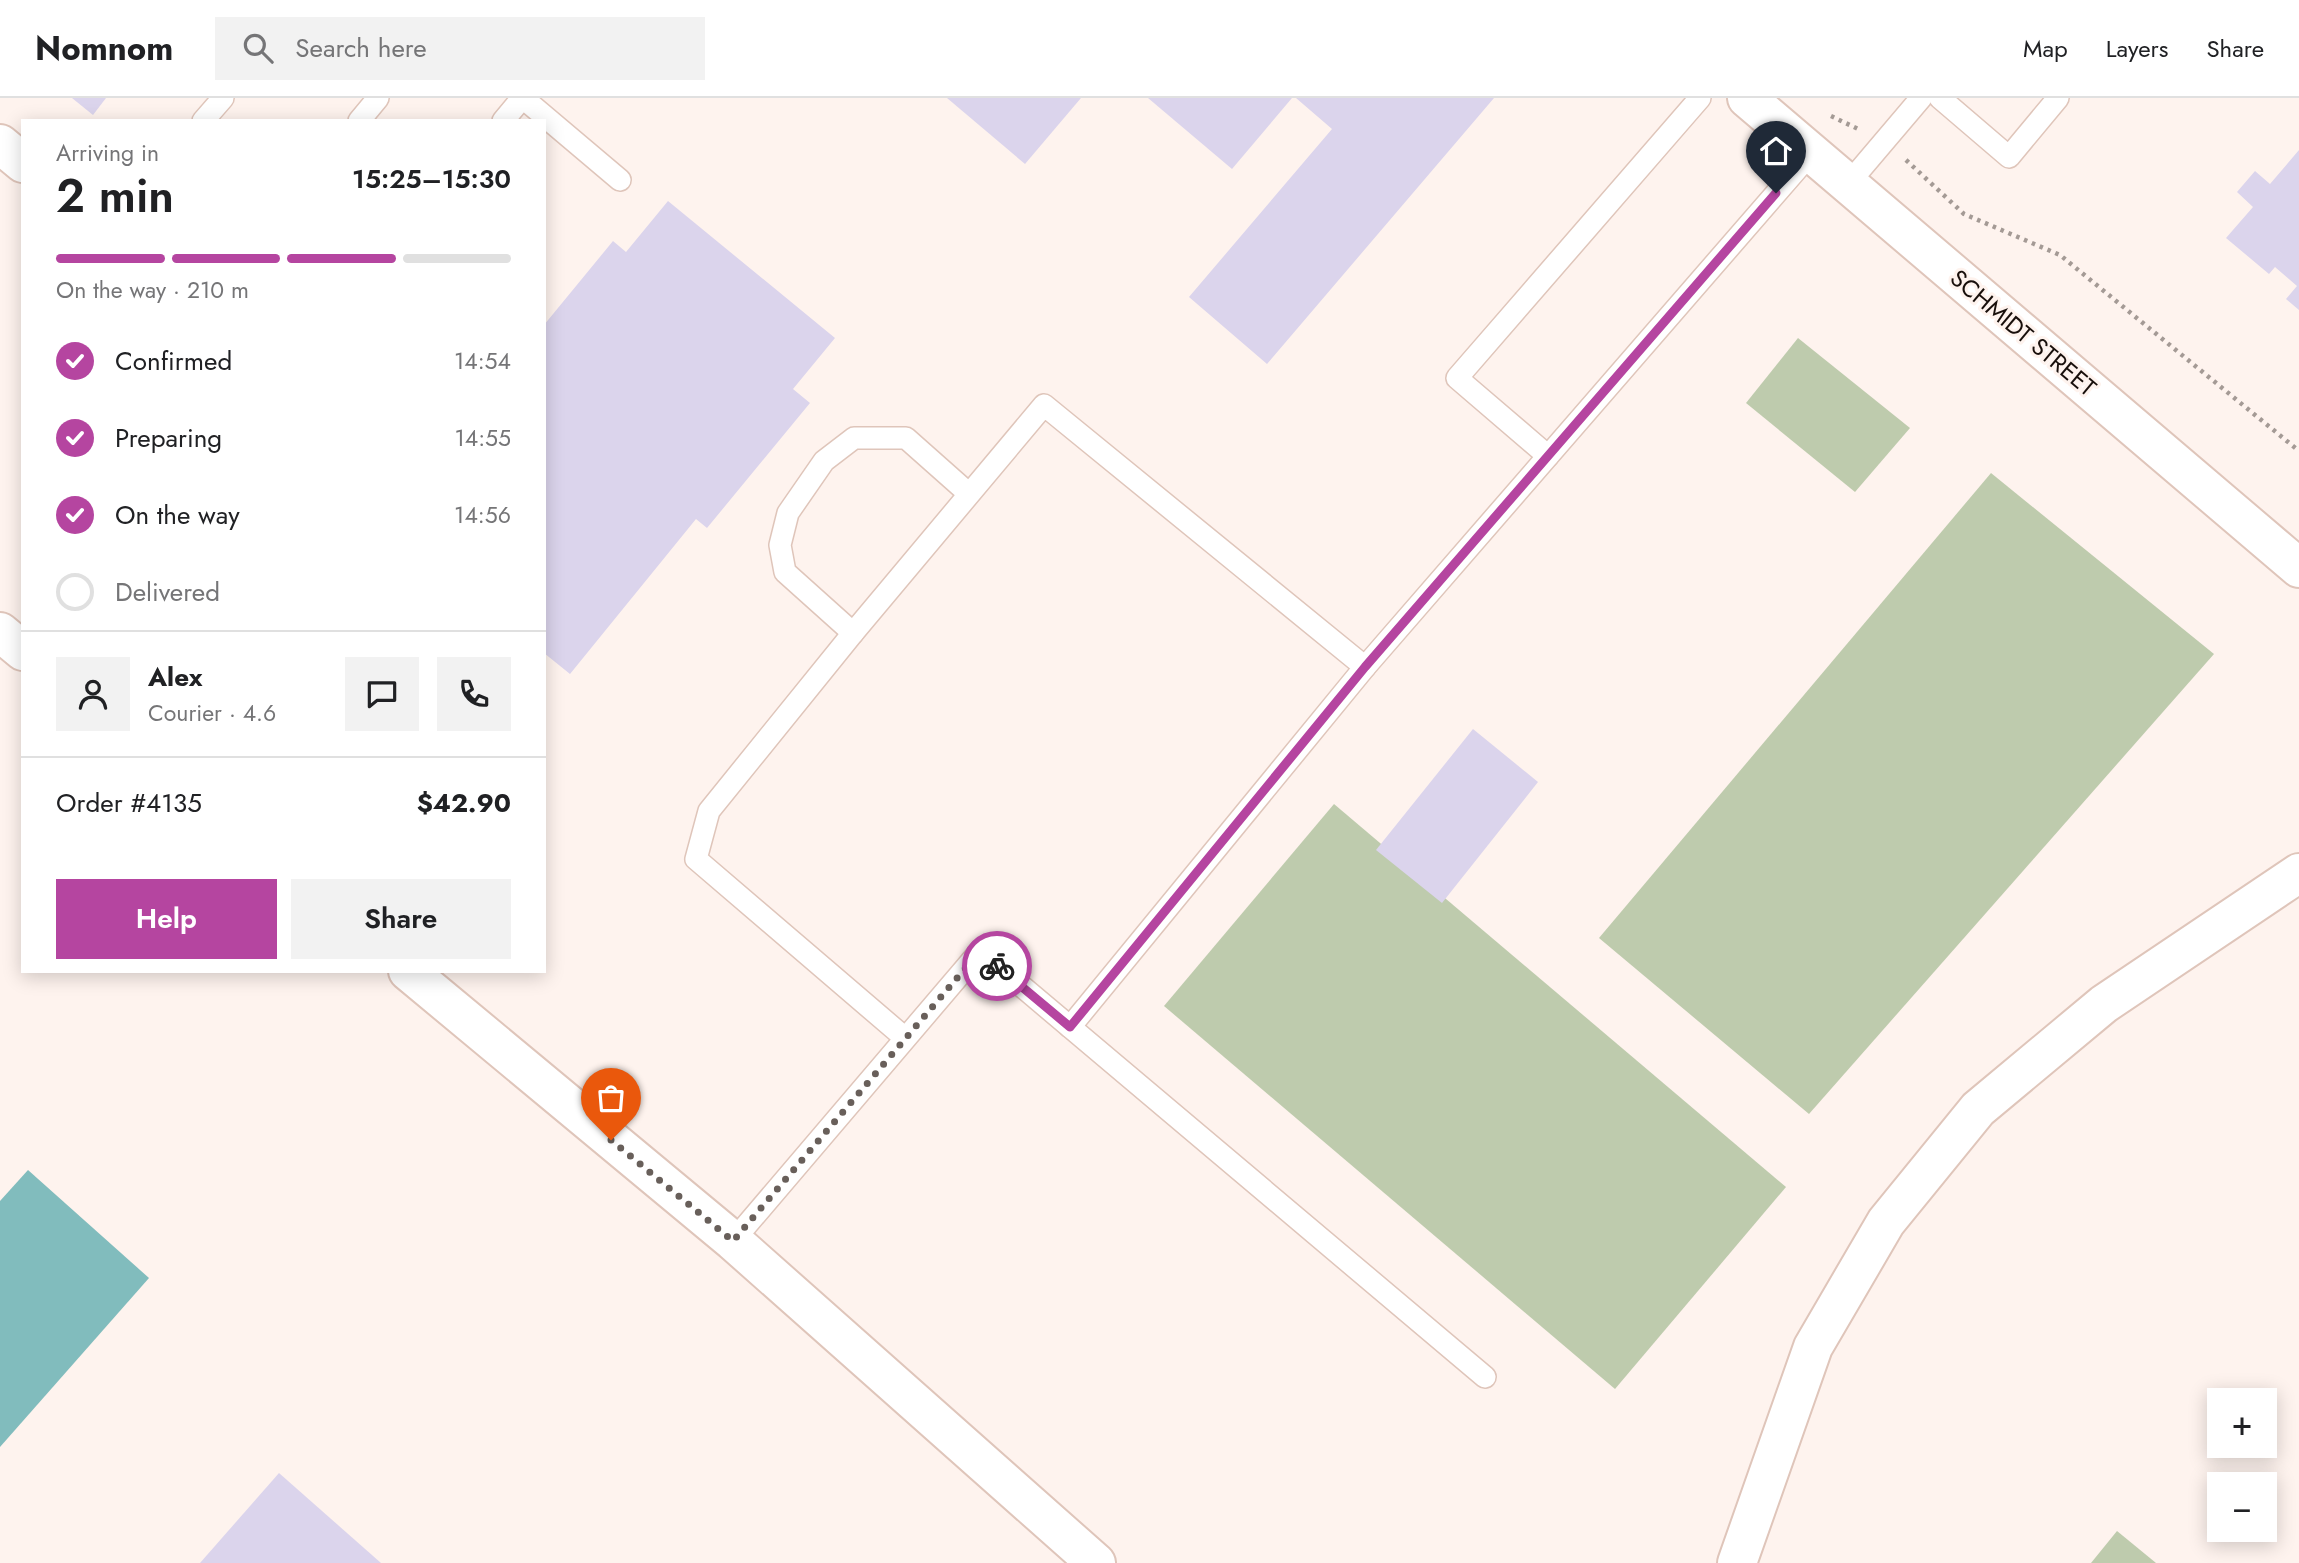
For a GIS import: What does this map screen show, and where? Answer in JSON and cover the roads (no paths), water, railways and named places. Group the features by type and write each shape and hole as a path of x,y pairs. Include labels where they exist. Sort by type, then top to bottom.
{"street":[{"name":"SCHMIDT STREET","path":"1747,98 2299,568"},
{"path":"0,144 21,161"},
{"path":"1737,1563 1813,1348 1886,1222 1978,1109 2104,1004 2299,873"},
{"path":"410,973 733,1241 1096,1563"}],"lane":[{"path":"205,119 223,98"},
{"path":"361,119 378,98"},
{"path":"505,119 522,98 620,180"},
{"path":"1548,456 1457,378 1699,98"},
{"path":"1848,184 1921,98"},
{"path":"1940,98 2008,157 2058,98"},
{"path":"1070,1027 1365,667 1811,153"},
{"path":"905,1038 696,859 709,811 968,493 1044,405 1365,667"},
{"path":"853,633 785,572 780,545 788,513 824,461 855,438 906,438 968,493"},
{"path":"733,1241 980,951 1485,1377"}],"water":[{"path":"28,1170 149,1278 0,1447 0,1201"}]}
